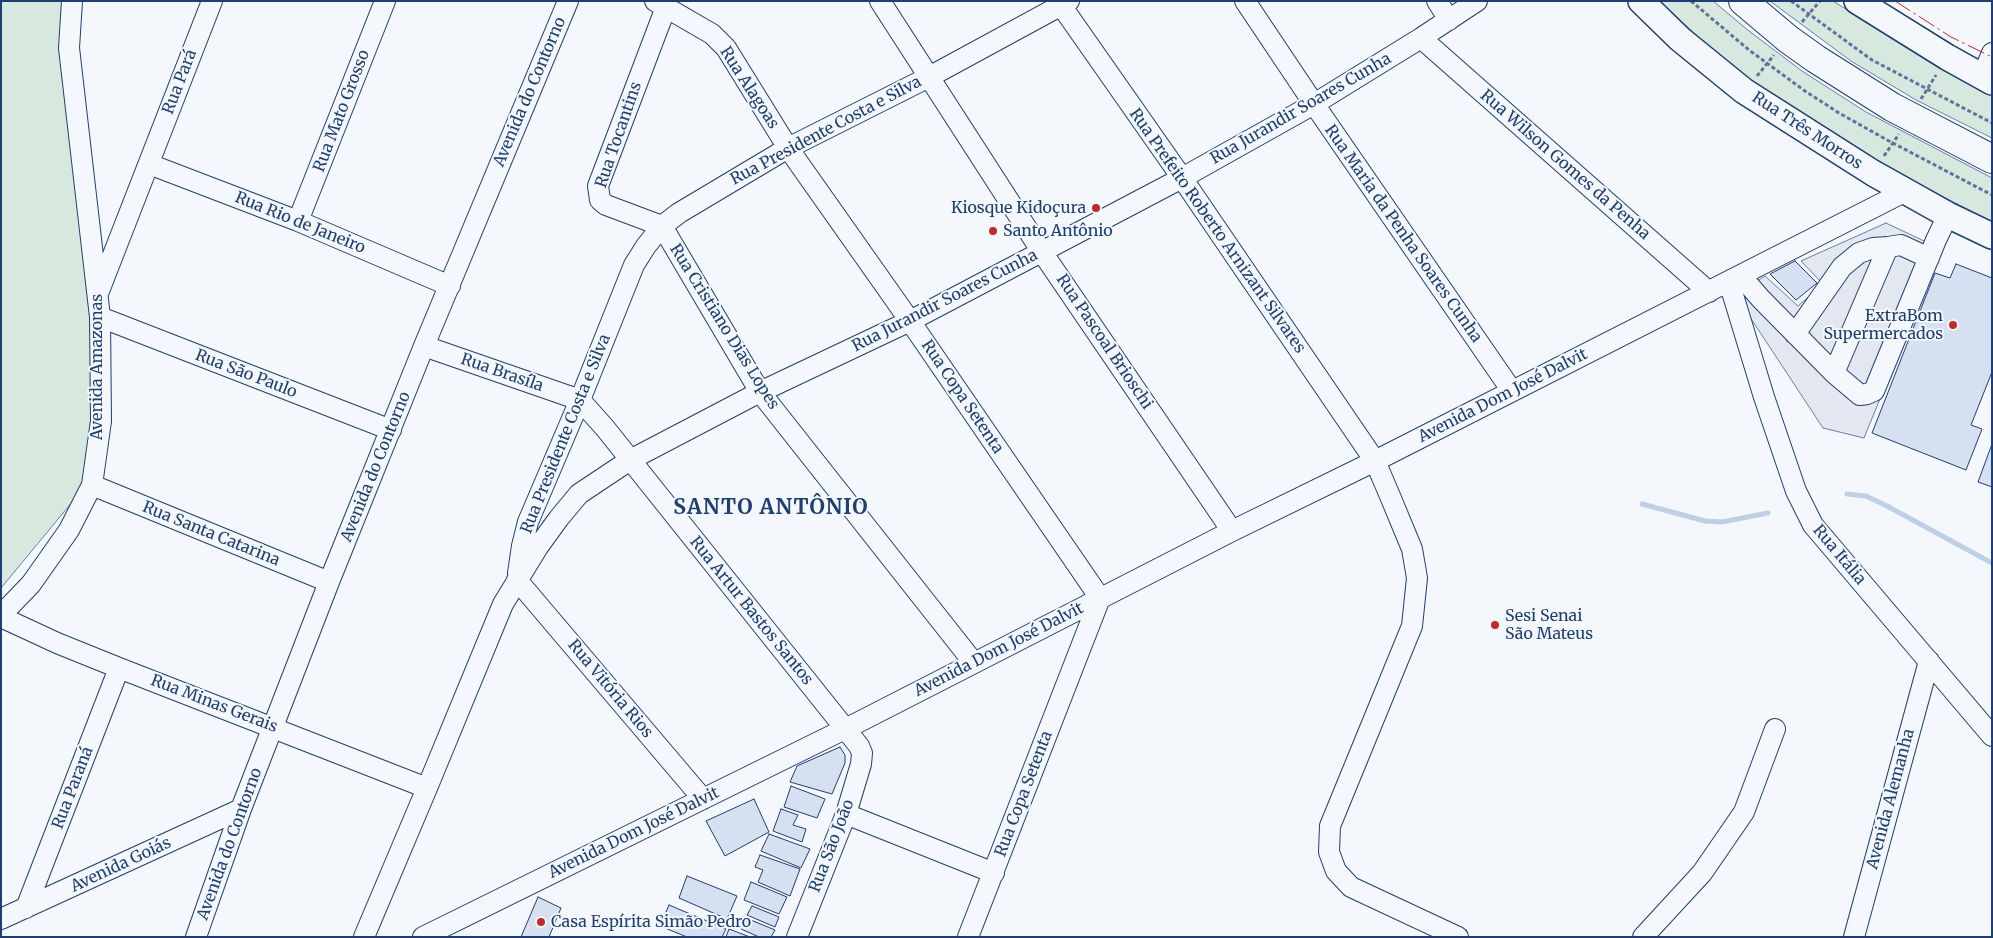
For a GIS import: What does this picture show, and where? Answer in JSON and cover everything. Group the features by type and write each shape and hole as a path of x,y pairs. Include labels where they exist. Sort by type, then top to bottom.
{"highway":[{"path":"1743,1 1788,39 1816,59 1892,107 1992,159"}],"main road":[{"name":"Rua Três Morros","path":"1641,1 1680,39 1744,91 1873,173 1948,215 1992,236"},
{"path":"1857,1 1947,57 1987,79"}],"street":[{"name":"Avenida Amazonas","path":"1,616 31,584 69,530 92,485 101,421 98,293 69,48 72,1"},
{"name":"Rua Pará","path":"98,293 212,1"},
{"name":"Rua Mato Grosso","path":"298,221 385,1"},
{"name":"Avenida do Contorno","path":"196,937 241,810 329,582 424,346 568,1"},
{"name":"Rua Pascoal Brioschi","path":"880,1 1042,252 1232,531"},
{"name":"Rua Maria da Penha Soares Cunha","path":"1245,1 1512,391"},
{"path":"1436,1 1449,20"},
{"name":"Rua Jurandir Soares Cunha","path":"364,937 428,788 503,604 559,518 579,494 630,460 760,392 910,322 1182,178 1314,104 1477,1"},
{"name":"Rua Presidente Costa e Silva","path":"517,580 528,522 580,400 634,265 662,226 679,213 788,148 928,77 1062,3"},
{"name":"Rua Prefeito Roberto Arnizant Silvares","path":"1062,3 1375,461 1412,549 1417,578 1412,626 1330,826 1329,852 1336,871 1351,887 1458,937"},
{"name":"Rua Alagoas","path":"661,4 712,34 726,48 788,148"},
{"name":"Rua Tocantins","path":"661,4 598,186 600,200 606,205 662,226"},
{"name":"Rua Wilson Gomes da Penha","path":"1421,38 1709,292"},
{"path":"1987,79 1992,53"},
{"name":"Rua Copa Setenta","path":"788,148 1100,598"},
{"name":"Rua Rio de Janeiro","path":"149,164 298,221 450,286"},
{"name":"Avenida Dom José Dalvit","path":"423,937 845,729 1232,531 1375,461 1906,191"},
{"path":"1735,279 1760,299 1860,395 1868,394 1874,391 1948,215"},
{"name":"Rua Cristiano Dias Lopes","path":"662,226 760,392 974,663"},
{"path":"1795,334 1842,267 1859,253 1873,248 1901,245 1929,258"},
{"path":"1834,372 1888,247"},
{"name":"Rua Itália","path":"1735,279 1764,397 1796,491 1813,525 1992,736"},
{"name":"Rua São Paulo","path":"100,318 391,430"},
{"name":"Rua Brasíla","path":"424,346 580,400"},
{"name":"Rua Artur Bastos Santos","path":"580,400 845,729"},
{"name":"Rua Santa Catarina","path":"92,485 329,582"},
{"name":"Rua Vitória Rios","path":"517,580 703,799"},
{"name":"Avenida Dom José Dalvit","path":"1090,623 1100,598"},
{"name":"Rua Minas Gerais","path":"1,616 119,668 428,788"},
{"name":"Rua Copa Setenta","path":"968,937 1090,623"},
{"name":"Avenida Alemanha","path":"1854,937 1929,661"},
{"name":"Rua Paraná","path":"26,908 119,668"},
{"name":"Rua São João","path":"796,937 846,814 861,764 862,754 845,729"},
{"path":"1643,937 1702,874 1744,812 1775,729"},
{"name":"Avenida Goiás","path":"1,919 241,810"},
{"path":"846,814 994,873"}],"path":[{"path":"1691,1 1749,50 1818,100 1888,141 1992,194"},
{"path":"1791,1 1872,60 1992,122"}],"shaded area":[{"path":"1,1 65,1 62,33 68,125 73,146 92,318 96,396 90,467 78,495 1,588"},
{"path":"1659,1 1713,1 1802,71 1866,112 1992,178 1992,222 1895,172 1781,103 1728,64"},
{"path":"1770,1 1833,1 1944,71 1992,95 1992,138 1916,100 1851,61"},
{"path":"1886,223 1941,249 1864,438 1823,428 1744,308 1746,288 1765,276 1798,306 1823,284 1801,261"}],"building":[{"path":"1795,261 1817,283 1796,300 1770,274"},
{"name":"ExtraBom Supermercados","path":"1956,264 1992,278 1992,372 1971,425 1982,429 1966,470 1872,433 1935,273 1950,278"},
{"path":"1992,444 1992,487 1978,482"},
{"path":"840,747 845,755 845,763 832,794 790,782 797,766"},
{"path":"791,786 825,799 817,818 784,807"},
{"path":"754,799 769,832 725,856 706,821"},
{"path":"781,809 798,815 793,825 806,829 802,842 773,831"},
{"path":"769,834 810,849 801,868 761,851"},
{"path":"760,855 800,869 790,896 758,882 763,870 755,867"},
{"path":"687,876 737,896 727,919 679,898"},
{"path":"751,882 787,897 779,914 744,900"},
{"name":"Casa Espírita Simão Pedro","path":"538,897 561,908 549,937 521,937"},
{"path":"669,905 726,929 722,937 687,937 660,926"},
{"path":"752,906 779,917 775,927 747,915"},
{"path":"746,918 775,930 771,937 759,937 741,929"},
{"path":"729,929 750,937 726,937"}],"waterway":[{"path":"1847,494 1866,496 1992,563"},
{"path":"1642,504 1705,521 1722,522 1768,513"}],"power":[{"path":"1895,1 1951,37 1992,57"}],"place":[{"name":"Kiosque Kidoçura","path":"1096,208"},
{"name":"Santo Antônio","path":"993,231"},
{"name":"ExtraBom Supermercados","path":"1953,325"},
{"name":"Sesi Senai São Mateus","path":"1495,625"},
{"name":"Casa Espírita Simão Pedro","path":"541,922"}],"district":[{"name":"SANTO ANTÔNIO","path":"771,508"}]}
